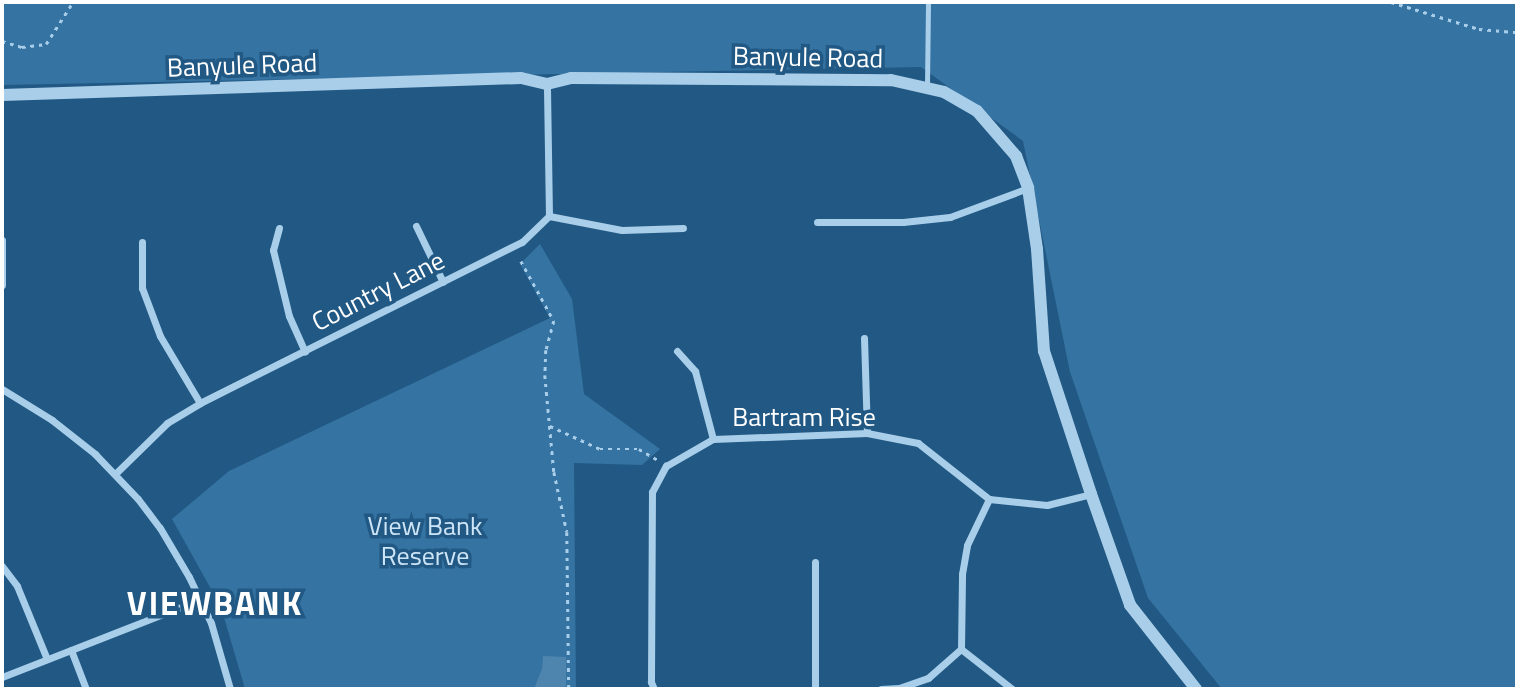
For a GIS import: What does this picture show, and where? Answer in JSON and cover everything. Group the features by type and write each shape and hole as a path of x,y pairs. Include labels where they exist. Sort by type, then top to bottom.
{"street":[{"name":"Banyule Road","path":"2,96 521,78 547,84 571,78 891,80 927,86 977,111 1016,156 1028,188 1037,249 1044,351 1091,494 1130,605 1196,689"},
{"path":"547,84 549,216 622,230 684,228"},
{"path":"817,222 903,222 950,217 1028,188"},
{"name":"Country Lane","path":"116,474 167,424 200,403 522,242 549,216"},
{"path":"416,226 443,282"},
{"path":"279,228 273,250 289,316 305,352"},
{"path":"2,240 2,285"},
{"path":"142,242 142,288 160,336 200,403"},
{"path":"864,338 867,433"},
{"path":"677,351 695,371 713,439"},
{"path":"2,388 52,420 116,474 160,528 201,599 220,648 230,689"},
{"name":"Bartram Rise","path":"666,466 713,439 867,433 918,443 989,499"},
{"path":"654,689 651,682 652,492 666,466"},
{"path":"881,689 900,688 928,678 961,649 962,574 965,555 989,499 1047,505 1091,494"},
{"path":"815,562 815,689"},
{"path":"2,566 17,586 47,659"},
{"path":"2,677 201,599"},
{"path":"961,649 1012,689"},
{"path":"71,650 86,689"}],"lane":[{"path":"927,86 928,2"}],"path":[{"path":"2,41 22,47 46,44 73,2"},
{"path":"1391,2 1479,29 1517,32"},
{"path":"521,261 554,321 545,361 554,471 568,544 569,689"},
{"path":"550,426 604,450 639,449 666,466"}],"green space":[{"path":"2,2 1517,2 1517,689 1222,689 1148,598 1070,372 1023,141 921,67 2,85"},
{"name":"View Bank Reserve","path":"540,244 572,299 584,394 660,449 642,465 574,463 576,689 245,689 221,607 172,519 229,471 550,318 520,264"}],"building":[{"path":"543,656 566,657 566,689 534,689 542,669"}],"district":[{"name":"VIEWBANK","path":"215,604"}]}
